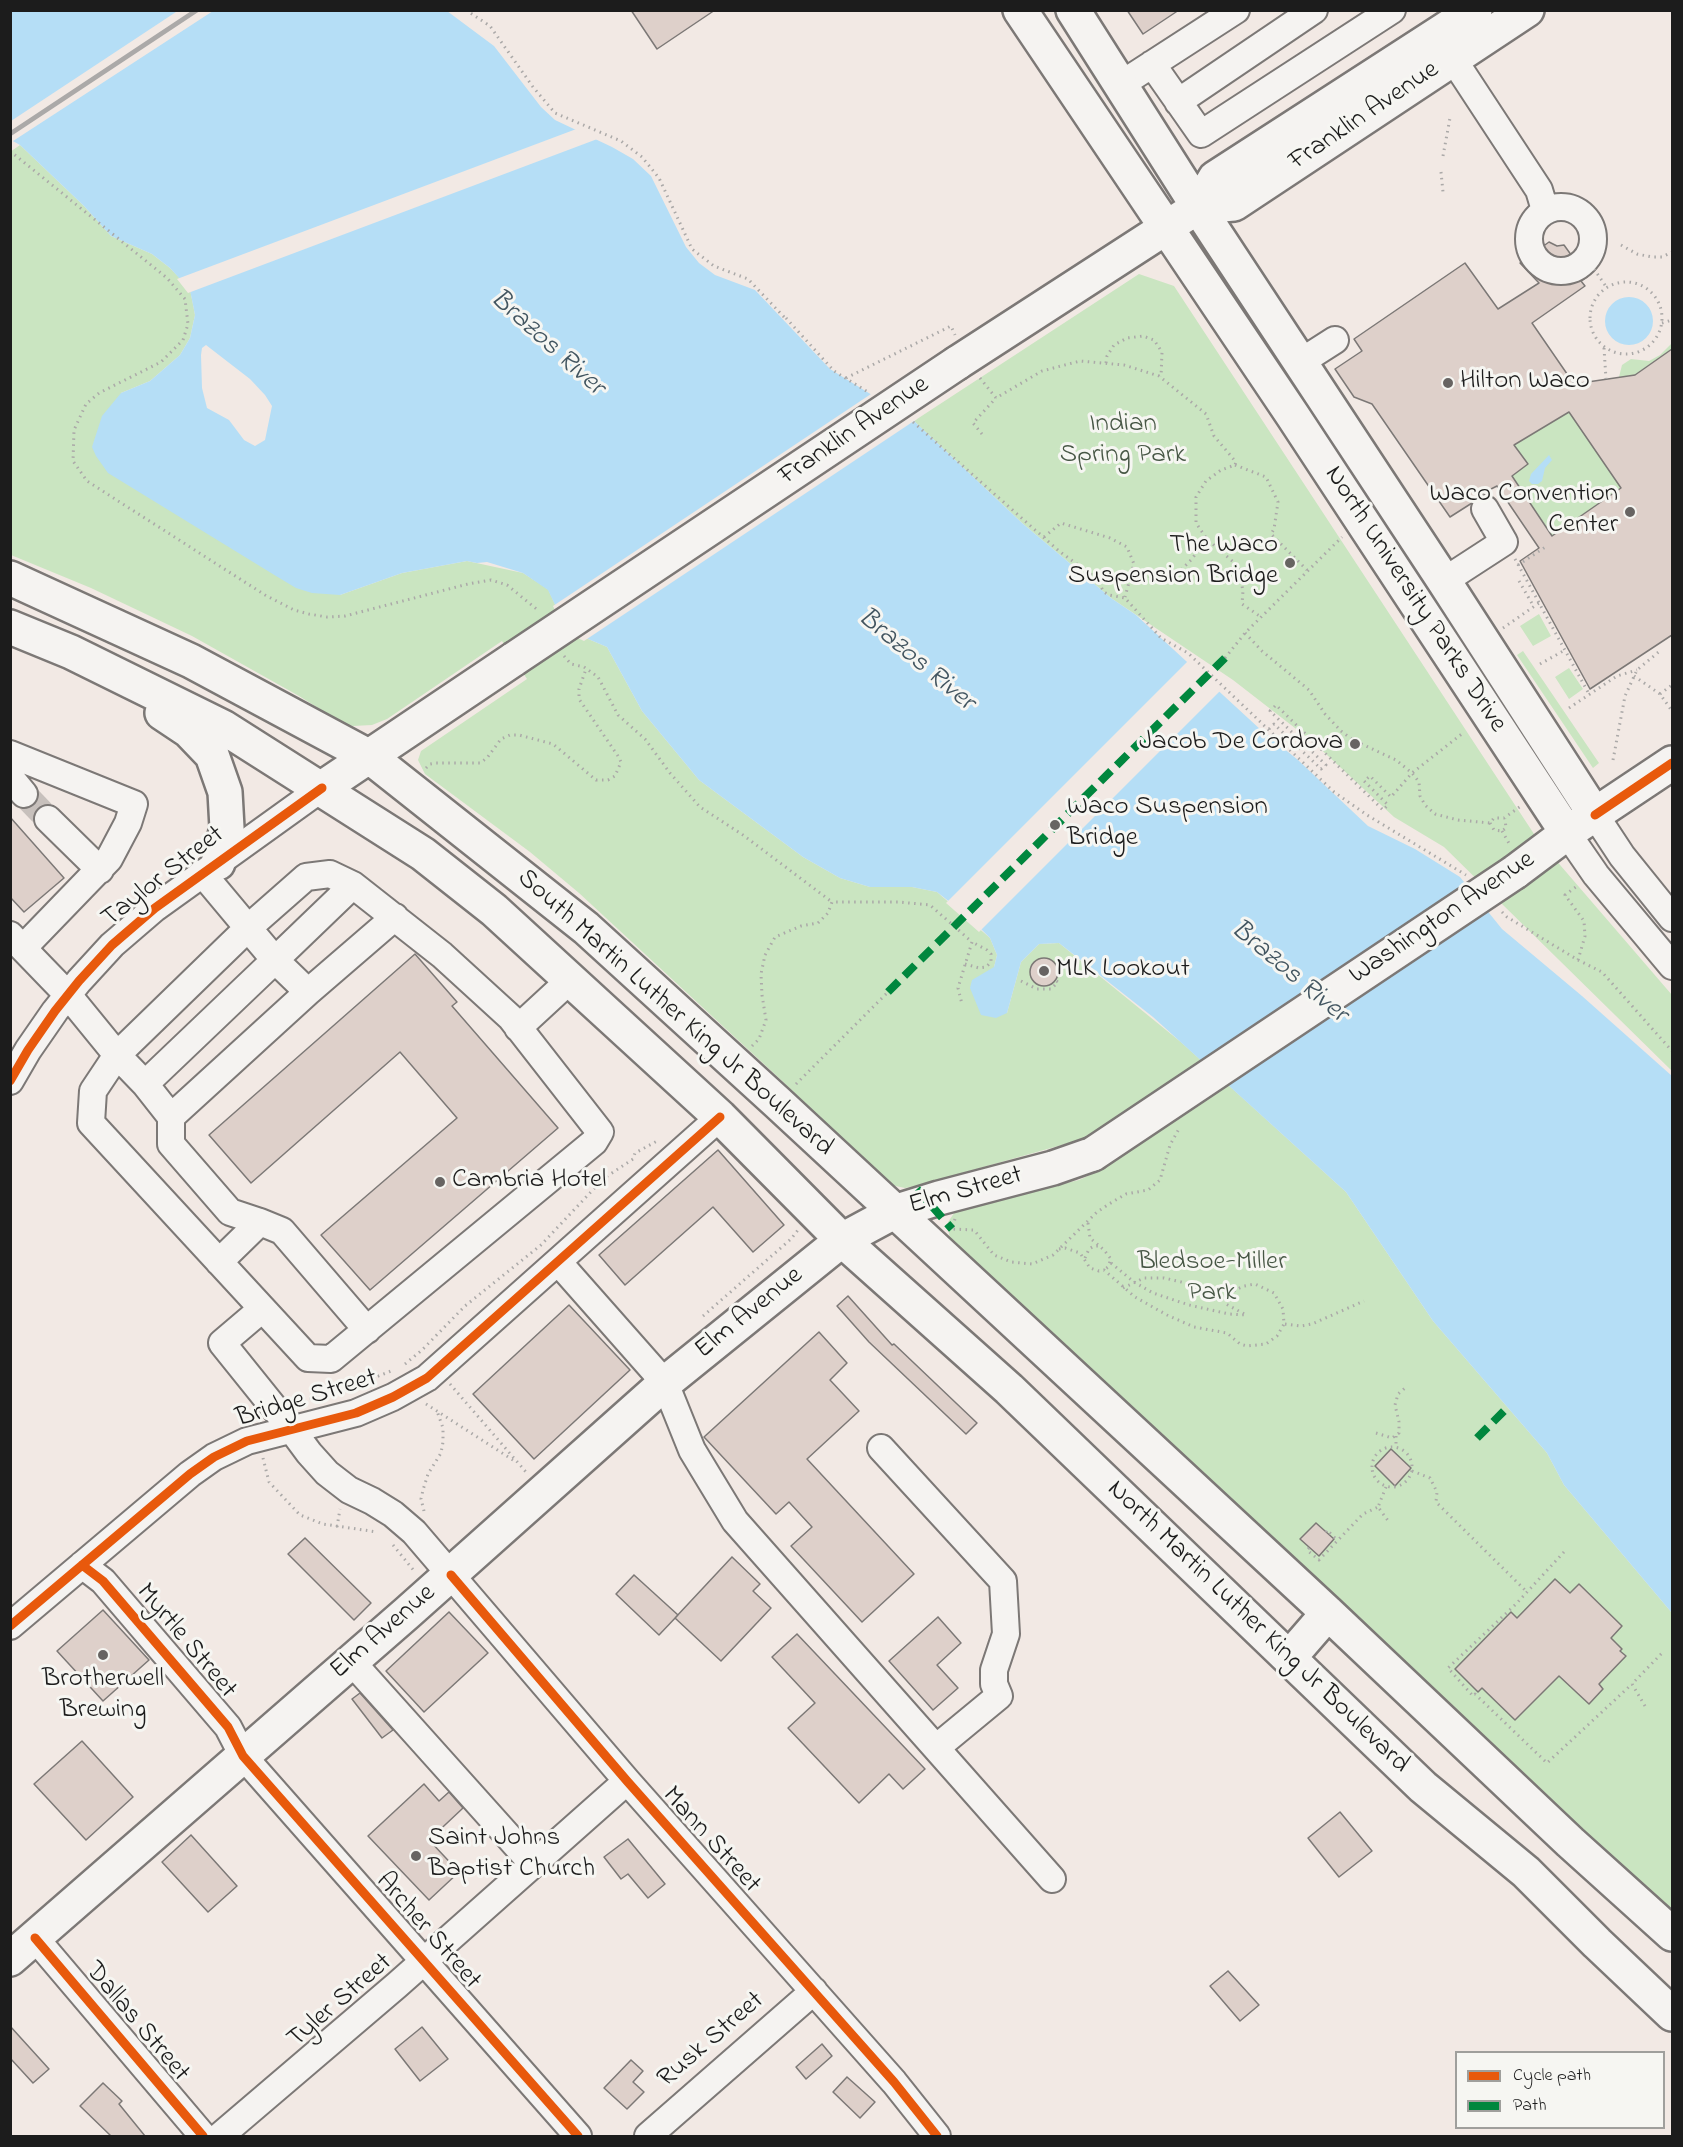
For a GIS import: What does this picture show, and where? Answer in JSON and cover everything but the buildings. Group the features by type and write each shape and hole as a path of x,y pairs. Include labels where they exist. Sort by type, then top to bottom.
{"main road":[{"name":"North University Parks Drive","path":"1020,10 1362,520 1567,833"},
{"name":"North University Parks Drive","path":"1073,10 1299,363 1444,581 1595,815"},
{"name":"Franklin Avenue","path":"1198,207 1234,204 1527,10"},
{"name":"Franklin Avenue","path":"514,659 962,360 1198,207 1215,178 1458,16"},
{"name":"South Martin Luther King Jr Boulevard","path":"10,578 191,662 370,757 586,928 894,1212"},
{"name":"South Martin Luther King Jr Boulevard","path":"10,627 71,652 223,727 423,854 494,910 720,1117 842,1240"},
{"path":"71,652 189,731 212,755 225,792 227,828 210,868"},
{"name":"Taylor Street","path":"322,788 514,659"},
{"name":"Washington Avenue","path":"1093,1154 1515,872 1567,833 1672,763"},
{"name":"Elm Street","path":"842,1240 894,1212 1053,1168 1093,1154"},
{"name":"North Martin Luther King Jr Boulevard","path":"894,1212 1672,1934"},
{"name":"North Martin Luther King Jr Boulevard","path":"842,1240 1009,1389 1423,1787 1526,1872 1672,2014"},
{"name":"Elm Avenue","path":"10,1959 351,1661 433,1567 543,1492 665,1383 842,1240"},
{"path":"1289,1658 1328,1613"},
{"path":"1526,1872 1563,1835"}],"street":[{"path":"1120,85 1236,10"},
{"path":"1178,102 1314,10"},
{"path":"1152,64 1201,134 1392,10"},
{"path":"1458,16 1453,59 1539,190 1545,210"},
{"path":"1299,363 1335,339"},
{"path":"1444,581 1504,542 1485,509"},
{"path":"10,754 134,804 118,843 100,870 17,941 68,995 171,1117 171,1144 230,1212 282,1231 366,1330"},
{"name":"Taylor Street","path":"10,1081 28,1050 68,995 112,945 155,908 322,788"},
{"name":"North University Parks Drive","path":"1595,815 1627,863 1672,918"},
{"path":"48,819 100,870"},
{"name":"North University Parks Drive","path":"1567,833 1596,875 1672,966"},
{"path":"210,868 248,928 275,960 308,992"},
{"path":"330,874 353,885 442,955 511,1018 600,1132 594,1142 331,1359 308,1358 91,1123 93,1091 117,1055 248,928 306,877 330,874"},
{"path":"145,1084 353,885"},
{"path":"171,1117 308,992 395,917"},
{"path":"518,1028 570,980"},
{"name":"Bridge Street","path":"10,1626 214,1456 247,1441 356,1413 399,1376 427,1378 559,1263 720,1117"},
{"path":"219,1262 260,1222"},
{"path":"559,1263 665,1383 692,1450 735,1521 1052,1879"},
{"name":"Mann Street","path":"262,1309 222,1343 309,1453 327,1473 349,1490 393,1514 414,1532 433,1567 814,1991 894,2082 937,2136"},
{"path":"881,1448 1003,1581 1006,1634 994,1670 994,1684 999,1696 936,1748"},
{"name":"Myrtle Street","path":"82,1565 103,1581 228,1727 243,1756"},
{"path":"351,1661 533,1864"},
{"name":"Archer Street","path":"243,1756 578,2136"},
{"name":"Tyler Street","path":"220,2136 627,1782"},
{"name":"Dallas Street","path":"35,1938 203,2136"},
{"name":"Rusk Street","path":"648,2136 814,1991"}],"path":[{"path":"466,10 490,26 533,87 555,113 621,141 642,157 659,178 692,249 714,266 748,279 835,372 869,393"},
{"path":"1443,156 1450,118"},
{"path":"10,151 167,278 185,299 188,324 183,340 161,362 99,393 86,404 74,430 73,461 87,481 265,595 294,610 327,617 345,616 491,580 507,585 539,610"},
{"path":"1441,171 1443,192"},
{"path":"1621,244 1637,254 1652,257 1662,257 1672,252"},
{"path":"1594,269 1607,288"},
{"path":"1624,282 1636,283 1648,288 1656,297 1662,309 1660,333 1643,351 1620,354 1604,346 1593,334 1590,322 1594,300 1607,288 1624,282"},
{"path":"1662,323 1672,320"},
{"path":"847,379 951,326 962,360 996,398"},
{"path":"1106,363 1107,356 1114,345 1127,338 1143,336 1154,340 1162,352 1161,378"},
{"path":"1604,346 1606,379"},
{"path":"982,434 973,423 996,398 1042,371 1080,361 1124,365 1161,378 1206,414 1214,436 1236,462 1235,465"},
{"path":"906,416 1044,537 1096,578 1104,592 1125,598 1161,638 1188,653 1334,792 1366,815 1466,875"},
{"path":"1261,617 1242,604 1243,591 1238,566 1207,539 1196,523 1196,497 1206,481 1221,470 1235,465 1266,477 1278,502 1274,529 1271,534 1307,570"},
{"path":"1225,658 1245,633 1307,570 1362,520"},
{"path":"1044,537 1061,523 1110,538 1127,547 1134,564 1125,598"},
{"path":"1132,570 1160,580 1176,575 1207,539"},
{"path":"1504,542 1590,694"},
{"path":"1518,566 1547,546"},
{"path":"1519,581 1533,607"},
{"path":"1501,629 1539,603"},
{"path":"1245,633 1262,651 1309,690 1325,714 1341,731 1353,740 1396,759 1412,773 1419,782 1420,795 1425,805 1436,814 1458,820 1490,823"},
{"path":"1540,664 1565,650"},
{"path":"1569,708 1617,676 1637,670 1661,650"},
{"path":"561,651 567,661 598,677 618,715 645,739 670,773 700,807 743,835 831,902 899,902 930,905 972,942 992,954 991,962 986,968 965,964"},
{"path":"421,774 430,764 480,763 487,758 501,739 510,735 519,735 553,744 596,780 608,780 615,776 621,762 579,699 579,689 586,669"},
{"path":"1612,760 1626,696 1637,670"},
{"path":"1634,676 1660,694 1672,711"},
{"path":"1660,694 1672,685"},
{"path":"1269,729 1274,724 1321,769 1326,765 1270,711 1276,705 1383,810 1388,805 1364,781 1370,776 1391,797 1412,773 1462,733"},
{"path":"1490,823 1494,818 1504,818 1522,805"},
{"path":"1490,823 1494,830 1502,831 1506,825 1504,818"},
{"path":"1578,960 1584,936 1584,921 1565,895 1580,883"},
{"path":"749,1049 759,1039 766,1020 761,974 765,955 776,937 801,926 818,923 828,913 831,902"},
{"path":"1499,909 1507,917 1602,972 1672,1051"},
{"path":"962,1004 958,988 972,942"},
{"path":"1021,981 1037,989 1051,988 1058,982 1055,980"},
{"path":"778,1103 888,992"},
{"path":"960,1212 954,1220 952,1229 974,1230 994,1255 1011,1262 1032,1264 1053,1256 1097,1212 1126,1194 1148,1190 1160,1180 1170,1145 1184,1121"},
{"path":"399,1376 465,1306 540,1245 603,1179 633,1159 634,1153 654,1142"},
{"path":"1088,1221 1087,1230 1090,1238 1108,1254 1111,1263 1134,1282 1170,1300 1223,1313 1246,1315 1226,1304"},
{"path":"702,1318 791,1239 799,1226"},
{"path":"1084,1258 1094,1246 1100,1247"},
{"path":"1059,1250 1065,1248 1074,1250 1084,1258 1090,1268 1099,1271 1104,1270 1111,1263"},
{"path":"1104,1270 1135,1297 1167,1316 1194,1327 1227,1333 1234,1340 1247,1346 1266,1344 1277,1336 1284,1323 1281,1302 1267,1288 1255,1284 1235,1290 1228,1297 1223,1313"},
{"path":"1123,1288 1144,1278 1164,1278 1207,1288 1228,1297"},
{"path":"1284,1323 1300,1326 1312,1324 1364,1301"},
{"path":"422,1350 543,1492"},
{"path":"381,1375 399,1376"},
{"path":"267,1398 282,1394 297,1402 304,1401 346,1389 381,1375 399,1376 436,1411 520,1465"},
{"path":"1396,1448 1396,1436 1400,1429 1395,1405 1398,1394 1405,1388"},
{"path":"419,1512 427,1518 421,1499 428,1474 441,1453 443,1442 443,1428 436,1411"},
{"path":"1376,1433 1388,1437 1396,1436"},
{"path":"1386,1448 1396,1448 1406,1452 1412,1461 1412,1471 1408,1480 1400,1486 1386,1487 1376,1480 1373,1461 1376,1454 1386,1448"},
{"path":"263,1453 264,1466 270,1482 300,1515 323,1524 381,1533 375,1526"},
{"path":"1412,1471 1430,1478 1437,1492 1436,1502 1527,1592"},
{"path":"1309,1548 1307,1550 1319,1560 1363,1514 1378,1507 1386,1487"},
{"path":"334,1506 346,1512"},
{"path":"1378,1507 1389,1522"},
{"path":"337,1527 340,1509"},
{"path":"1326,1532 1327,1530 1337,1540"},
{"path":"387,1538 433,1567"},
{"path":"1564,1552 1527,1592 1448,1668 1473,1696 1475,1694 1547,1763 1663,1652"},
{"path":"406,1579 433,1567"},
{"path":"1632,1684 1645,1706"}],"green space":[{"name":"Bledsoe-Miller Park","path":"20,145 84,206 111,236 152,254 170,268 190,289 195,315 190,338 180,355 150,381 121,393 340,595 402,573 467,561 523,573 548,589 567,630 607,647 642,711 699,780 803,857 840,878 870,887 912,887 937,892 990,938 997,955 994,967 1007,1013 1021,962 1039,944 1059,943 1182,1043 1346,1192 1433,1321 1547,1453 1564,1485 1672,1613 1672,1922 950,1244 948,1222 959,1206 982,1203 1079,1180 1103,1169 1083,1139 916,1186 905,1188 891,1185 579,893 530,852 425,774 418,760 421,751 527,679 502,641 387,719 372,725 353,726 342,723 192,636 91,588 11,555 10,152"},
{"name":"Indian Spring Park","path":"1139,274 1174,286 1536,837 1672,995 1672,1071 1444,847 1394,817 1313,742 1233,680 1111,598 1022,523 914,421"},
{"path":"1672,343 1672,349 1640,371 1641,374 1619,377 1622,365 1631,359 1649,361 1660,355"},
{"path":"1571,411 1621,488 1552,536 1512,476 1527,464 1514,445"},
{"path":"1539,614 1551,636 1533,646 1520,626"},
{"path":"1523,651 1599,763 1593,768 1517,655"},
{"path":"1569,668 1583,689 1569,699 1555,677"}],"water":[{"name":"Brazos River","path":"11,11 447,11 494,46 541,107 555,120 633,159 651,176 686,247 699,263 715,275 755,290 830,369 914,421 1022,523 1111,598 1136,615 1368,826 1415,849 1460,877 1502,929 1672,1076 1672,1613 1564,1485 1547,1453 1433,1321 1346,1192 1153,1017 1059,943 1039,944 1021,962 1007,1013 996,1018 981,1015 970,988 972,980 994,967 997,955 990,938 970,918 937,892 912,887 870,887 840,878 803,857 699,780 642,711 607,647 567,630 548,590 523,573 487,562 467,561 402,573 340,595 312,593 296,588 108,473 92,447 102,416 121,393 150,381 180,355 190,338 195,315 190,290 170,268 152,254 111,236 84,206 20,145 11,140","holes":["206,345 250,379 272,406 265,440 255,446 244,440 229,420 207,408 202,388 202,348"]},
{"path":"1624,297 1634,297 1646,304 1653,316 1653,326 1646,338 1634,345 1624,345 1609,334 1605,326 1605,316 1616,301"},
{"path":"1549,455 1552,460 1545,468 1542,481 1532,484 1529,481 1531,474"}],"pier":[{"path":"179,10 213,11 10,143 11,121"},
{"path":"579,128 600,138 188,293 177,279"},
{"path":"874,392 917,419 584,641 565,632 553,606"},
{"name":"Waco Suspension Bridge","path":"1189,660 1222,689 979,932 946,903"}],"tunnel":[{"path":"24,794 48,819"}],"railway":[{"path":"10,134 197,10"}],"marked path":[{"path":"888,992 1225,658"},
{"path":"917,1189 952,1229"},
{"path":"1477,1438 1507,1408"}],"cycle path":[{"path":"1595,815 1672,763"},
{"path":"10,1081 55,1011 112,945 155,908 322,788"},
{"path":"10,1626 190,1474 214,1457 247,1441 356,1413 393,1397 427,1378 720,1117"},
{"path":"82,1565 103,1581 228,1727 243,1756 578,2136"},
{"path":"451,1575 627,1781 894,2082 937,2136"},
{"path":"35,1938 203,2136"}],"place":[{"name":"Hilton Waco","path":"1448,383"},
{"name":"Waco Convention Center","path":"1630,512"},
{"name":"The Waco Suspension Bridge","path":"1290,563"},
{"name":"Jacob De Cordova","path":"1355,744"},
{"name":"Waco Suspension Bridge","path":"1055,825"},
{"name":"MLK Lookout","path":"1044,971"},
{"name":"Cambria Hotel","path":"440,1182"},
{"name":"Brotherwell Brewing","path":"103,1655"},
{"name":"Saint Johns Baptist Church","path":"416,1856"}]}
